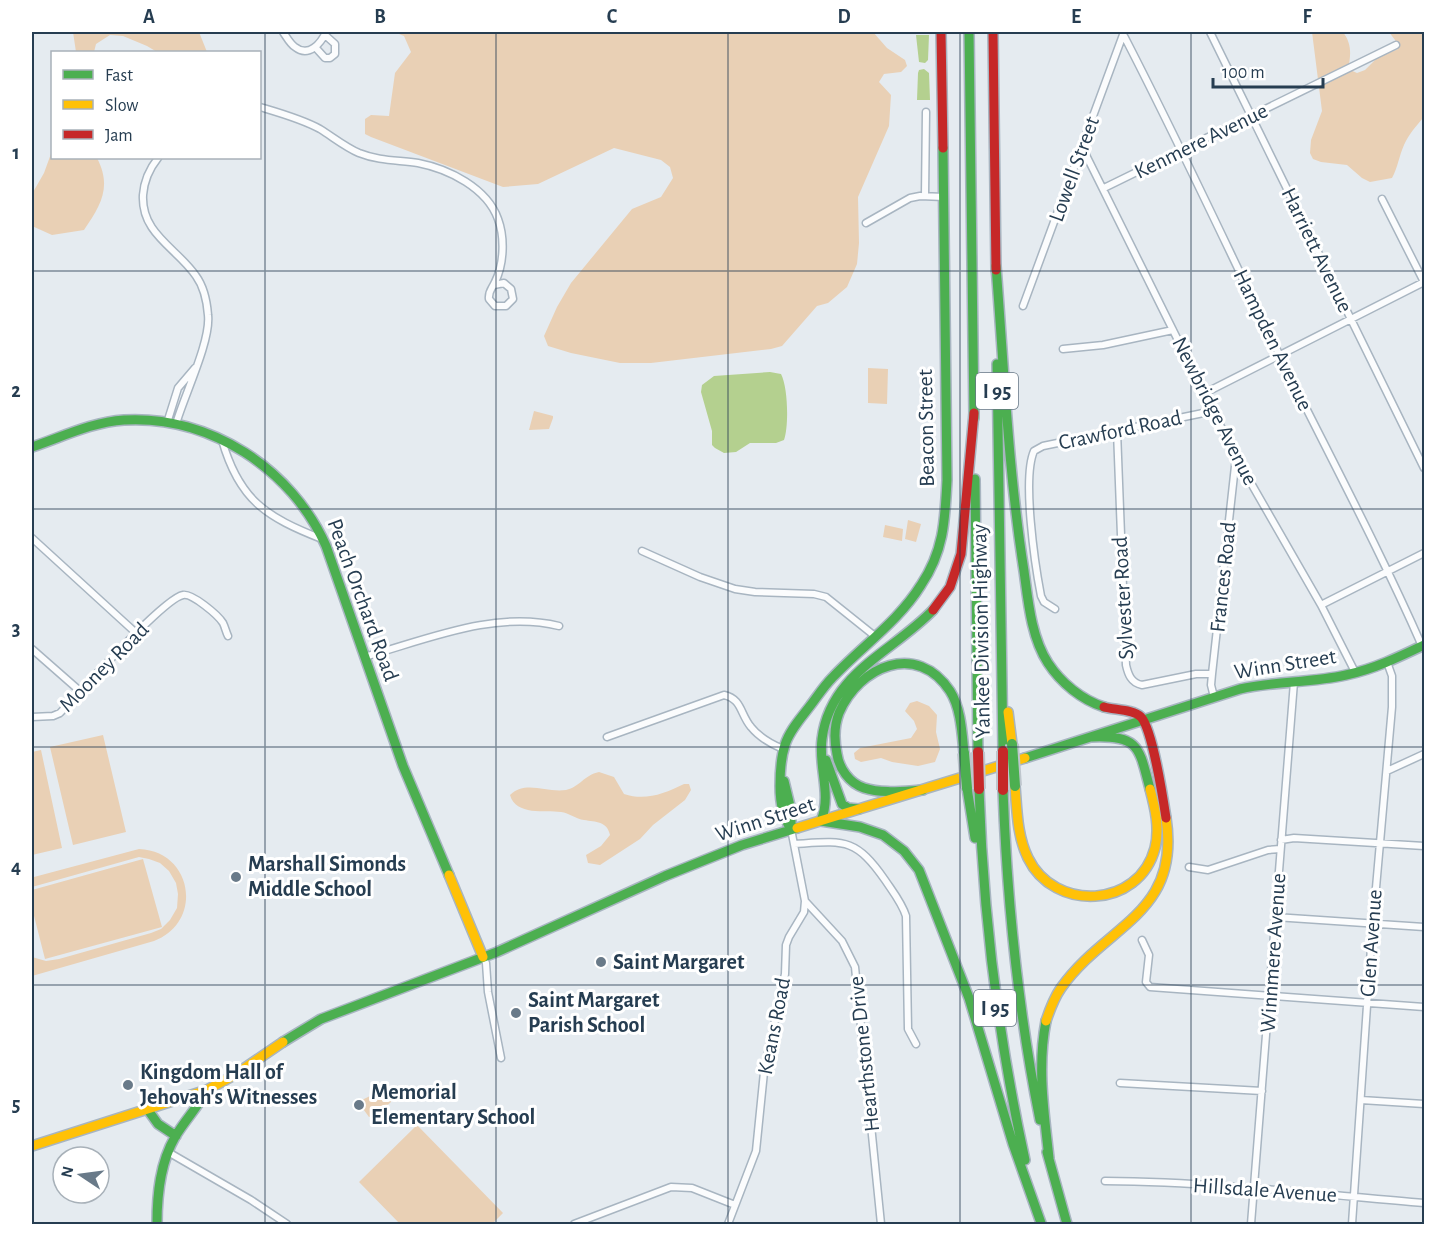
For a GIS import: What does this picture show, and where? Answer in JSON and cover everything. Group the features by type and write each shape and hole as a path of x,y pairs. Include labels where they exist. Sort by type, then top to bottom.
{"main road":[{"name":"Beacon Street","path":"791,829 782,812 780,789 783,749 795,726 823,688 907,606 921,586 939,548 945,523 941,32"},
{"name":"Yankee Division Highway","path":"969,32 978,752 973,788"},
{"name":"Yankee Division Highway","path":"993,32 1001,650 1007,747 1003,790 1008,897 1016,978 1030,1069 1066,1224"},
{"path":"996,266 1015,514 1027,594 1037,639 1048,663 1070,688 1093,703 1112,710 1135,713 1144,721 1167,828 1166,865 1160,885 1147,907 1070,976 1059,990 1048,1012 1042,1061 1049,1158"},
{"path":"974,413 965,536 953,582 933,611 863,667 844,686 831,707 822,739 822,767 827,799 821,821 860,826 883,835 904,851 919,870 967,990 1012,1144 1041,1224"},
{"name":"Peach Orchard Road","path":"32,447 101,424 129,420 172,423 222,440 263,465 292,491 310,515 323,539 403,766 483,957"},
{"name":"Winn Street","path":"32,1146 207,1090 225,1081 288,1038 316,1022 483,957 665,876 742,845 1251,686 1332,678 1387,662 1423,646"},
{"path":"923,790 888,791 865,788 850,780 840,766 834,745 837,722 846,700 863,680 881,667 900,663 916,664 934,674 949,689 961,723 964,753 973,788"},
{"path":"1007,747 1015,786 1021,836 1024,850 1032,866 1041,878 1062,893 1085,898 1106,897 1127,888 1145,870 1156,845 1156,820 1138,747 1128,738 1092,736"},
{"path":"822,739 826,763 840,802 848,808 859,809"},
{"name":"I 95","path":"973,788 990,962 1003,1056 1014,1116 1041,1224"},
{"path":"157,1224 159,1192 168,1152 207,1090"},
{"path":"148,1110 158,1124 176,1136"}],"street":[{"path":"283,32 296,48 306,51 315,47 325,33 335,44 336,49 334,55 324,58 315,47"},
{"name":"Harriett Avenue","path":"1210,32 1425,468"},
{"name":"Lowell Street","path":"1023,306 1124,33"},
{"name":"Hampden Avenue","path":"1124,33 1423,646"},
{"name":"Kenmere Avenue","path":"1104,188 1396,45"},
{"path":"261,107 309,124 366,156 431,167 458,178 476,189 492,206 502,236 501,262 489,293 490,302 499,308 506,306 513,299 510,288 502,283 494,285"},
{"path":"925,196 926,112"},
{"name":"Newbridge Avenue","path":"1082,147 1236,457 1321,604 1355,672"},
{"path":"157,159 145,181 144,210 151,229 195,273 202,288 208,322 195,368 172,423"},
{"path":"866,224 904,200 915,196 944,197"},
{"path":"1205,393 1425,282 1382,199"},
{"path":"1063,349 1103,345 1173,330"},
{"name":"Crawford Road","path":"1055,609 1044,602 1040,592 1034,548 1028,470 1034,452 1043,446 1213,411"},
{"name":"Sylvester Road","path":"1117,431 1128,673 1135,683 1142,685 1196,674 1212,674"},
{"path":"222,440 233,471 255,503 291,526 323,539"},
{"name":"Frances Road","path":"1214,697 1211,685 1212,674 1236,457"},
{"path":"32,538 136,633"},
{"path":"642,551 700,577 735,589 814,594 826,597 876,637"},
{"path":"1321,604 1425,553"},
{"name":"Mooney Road","path":"32,717 57,715 136,633 169,602 184,594 190,595 222,622 228,636"},
{"path":"364,657 472,626 524,621 559,626"},
{"path":"32,649 81,692"},
{"name":"Glen Avenue","path":"1352,1224 1372,923 1388,771 1393,682 1387,662"},
{"name":"Winnmere Avenue","path":"1251,1224 1294,682"},
{"path":"607,737 724,694 732,697 739,704 754,730 783,749"},
{"path":"1388,771 1425,754"},
{"path":"791,829 805,901"},
{"path":"1281,840 1294,838 1425,846"},
{"path":"794,844 837,842 857,848 872,862 900,902 906,916 908,1029 916,1044"},
{"path":"1189,867 1208,870 1268,850 1280,849"},
{"name":"Keans Road","path":"728,1224 756,1151 764,1072 785,976 787,942 804,912 805,901"},
{"name":"Hearthstone Drive","path":"805,901 842,941 855,967 881,1224"},
{"path":"1275,917 1425,927"},
{"path":"1142,940 1149,955 1146,981 1151,987 1425,1007"},
{"path":"483,957 486,963 488,992 501,1058"},
{"path":"1120,1083 1262,1091"},
{"path":"1360,1100 1425,1104"},
{"path":"168,1152 251,1200 287,1224"},
{"name":"Hillsdale Avenue","path":"1105,1180 1425,1203"},
{"path":"574,1224 671,1187 692,1188 735,1205"}],"shaded area":[{"path":"73,32 199,32 207,51 155,51 123,36 110,35 96,44 94,51 76,51"},
{"path":"394,32 873,32 887,48 905,60 907,66 901,72 884,74 879,82 891,95 889,126 858,197 857,264 847,287 828,303 817,306 782,346 771,349 651,363 620,363 548,346 544,336 571,283 632,209 661,197 673,178 670,167 661,160 614,148 538,184 503,187 371,137 365,134 365,119 371,115 389,116 395,73 411,52 404,36"},
{"path":"1312,32 1343,32 1350,50 1348,69 1357,73 1365,70 1377,58 1398,49 1398,44 1389,32 1424,32 1424,117 1406,141 1392,178 1370,182 1347,165 1313,159 1310,153 1311,140 1322,111"},
{"path":"916,35 929,35 928,60 925,63 919,62"},
{"path":"924,69 929,73 930,100 917,100 918,73 919,70"},
{"path":"51,154 51,159 97,159 104,178 103,195 84,230 52,235 32,226 32,194 44,173"},
{"path":"868,368 888,369 887,404 868,403"},
{"path":"770,372 781,374 785,388 787,416 784,440 776,443 750,443 736,452 724,453 715,448 712,445 712,431 701,392 702,385 714,376"},
{"path":"534,411 553,416 549,429 529,430"},
{"path":"908,520 921,524 916,542 905,539"},
{"path":"885,525 903,529 902,541 883,537"},
{"path":"917,701 929,706 937,715 936,732 940,749 935,762 918,766 881,758 861,762 855,759 854,753 860,748 911,738 917,729 914,721 905,711 910,703"},
{"path":"103,735 126,832 73,845 50,747"},
{"path":"41,750 62,848 32,855 32,752"},
{"path":"599,772 614,777 624,794 632,796 647,797 684,784 689,784 691,790 685,800 653,825 640,839 600,865 588,863 586,855 601,846 610,835 604,825 561,812 525,809 513,802 510,795 523,788 566,790"},
{"path":"139,849 157,853 171,862 181,874 186,889 185,904 180,919 170,932 154,941 32,976 32,957 46,961 59,959 151,933 161,929 170,920 177,908 176,883 169,871 160,863 149,859 139,857 32,887 34,877"},
{"path":"143,859 162,927 45,959 32,908 32,890"},
{"path":"384,1089 390,1092 391,1102 375,1116 369,1117 361,1106 362,1100"},
{"path":"417,1125 503,1213 492,1224 400,1224 359,1182"}],"traffic: fast":[{"path":"969,32 974,418"},
{"path":"791,829 784,814 780,792 782,760 789,735 829,681 891,622 912,598 929,572 942,535 947,480 943,148"},
{"path":"996,266 1014,495 1031,618 1042,653 1059,677 1080,695 1104,707"},
{"path":"997,364 1003,751"},
{"path":"32,447 77,430 112,421 156,421 187,427 217,437 244,452 270,471 292,493 311,518 326,546 403,766 449,875"},
{"path":"975,479 978,752"},
{"path":"933,610 850,680 837,697 827,716 822,739 825,801 821,821 860,827 883,835 904,851 919,870 969,998 1013,1144 1041,1223"},
{"path":"1025,758 1240,689 1333,678 1386,662 1424,645"},
{"path":"923,790 893,792 871,790 854,783 842,770 836,749 836,723 848,697 860,683 874,672 890,666 906,664 922,667 937,676 950,691 957,705 964,753"},
{"path":"1092,737 1120,739 1135,747 1143,763 1150,789"},
{"path":"1012,744 1015,786"},
{"path":"964,753 967,788"},
{"path":"826,760 842,804 848,808 859,809"},
{"path":"784,781 791,810 791,829"},
{"path":"967,788 975,838"},
{"path":"979,789 984,883 993,976 1007,1068 1025,1160"},
{"path":"1003,790 1007,873 1015,956 1040,1120"},
{"path":"283,1042 321,1019 497,952 665,876 742,845 797,828"},
{"path":"1046,1021 1042,1072 1043,1107 1049,1158"},
{"path":"157,1224 159,1190 166,1157 175,1137 207,1090"},
{"path":"148,1110 158,1124 176,1136"},
{"path":"1047,1152 1067,1224"}],"traffic: slow":[{"path":"1008,712 1012,744"},
{"path":"797,828 1025,758"},
{"path":"1015,786 1018,823 1024,850 1040,876 1057,888 1075,895 1095,896 1115,892 1132,883 1146,868 1155,848 1157,833 1150,789"},
{"path":"1046,1021 1059,992 1079,966 1136,915 1151,898 1162,876 1168,851 1166,818"},
{"path":"449,875 483,957"},
{"path":"32,1146 207,1090 236,1074 283,1042"}],"traffic: jam":[{"path":"941,32 943,148"},
{"path":"993,32 996,270"},
{"path":"933,610 950,587 961,554 974,413"},
{"path":"1104,707 1138,714 1145,724 1156,764 1166,818"},
{"path":"1003,751 1003,790"},
{"path":"978,752 979,789"}],"place":[{"name":"Marshall Simonds Middle School","path":"236,877"},
{"name":"Saint Margaret","path":"601,962"},
{"name":"Saint Margaret Parish School","path":"516,1013"},
{"name":"Kingdom Hall of Jehovah's Witnesses","path":"128,1085"},
{"name":"Memorial Elementary School","path":"359,1105"}]}
